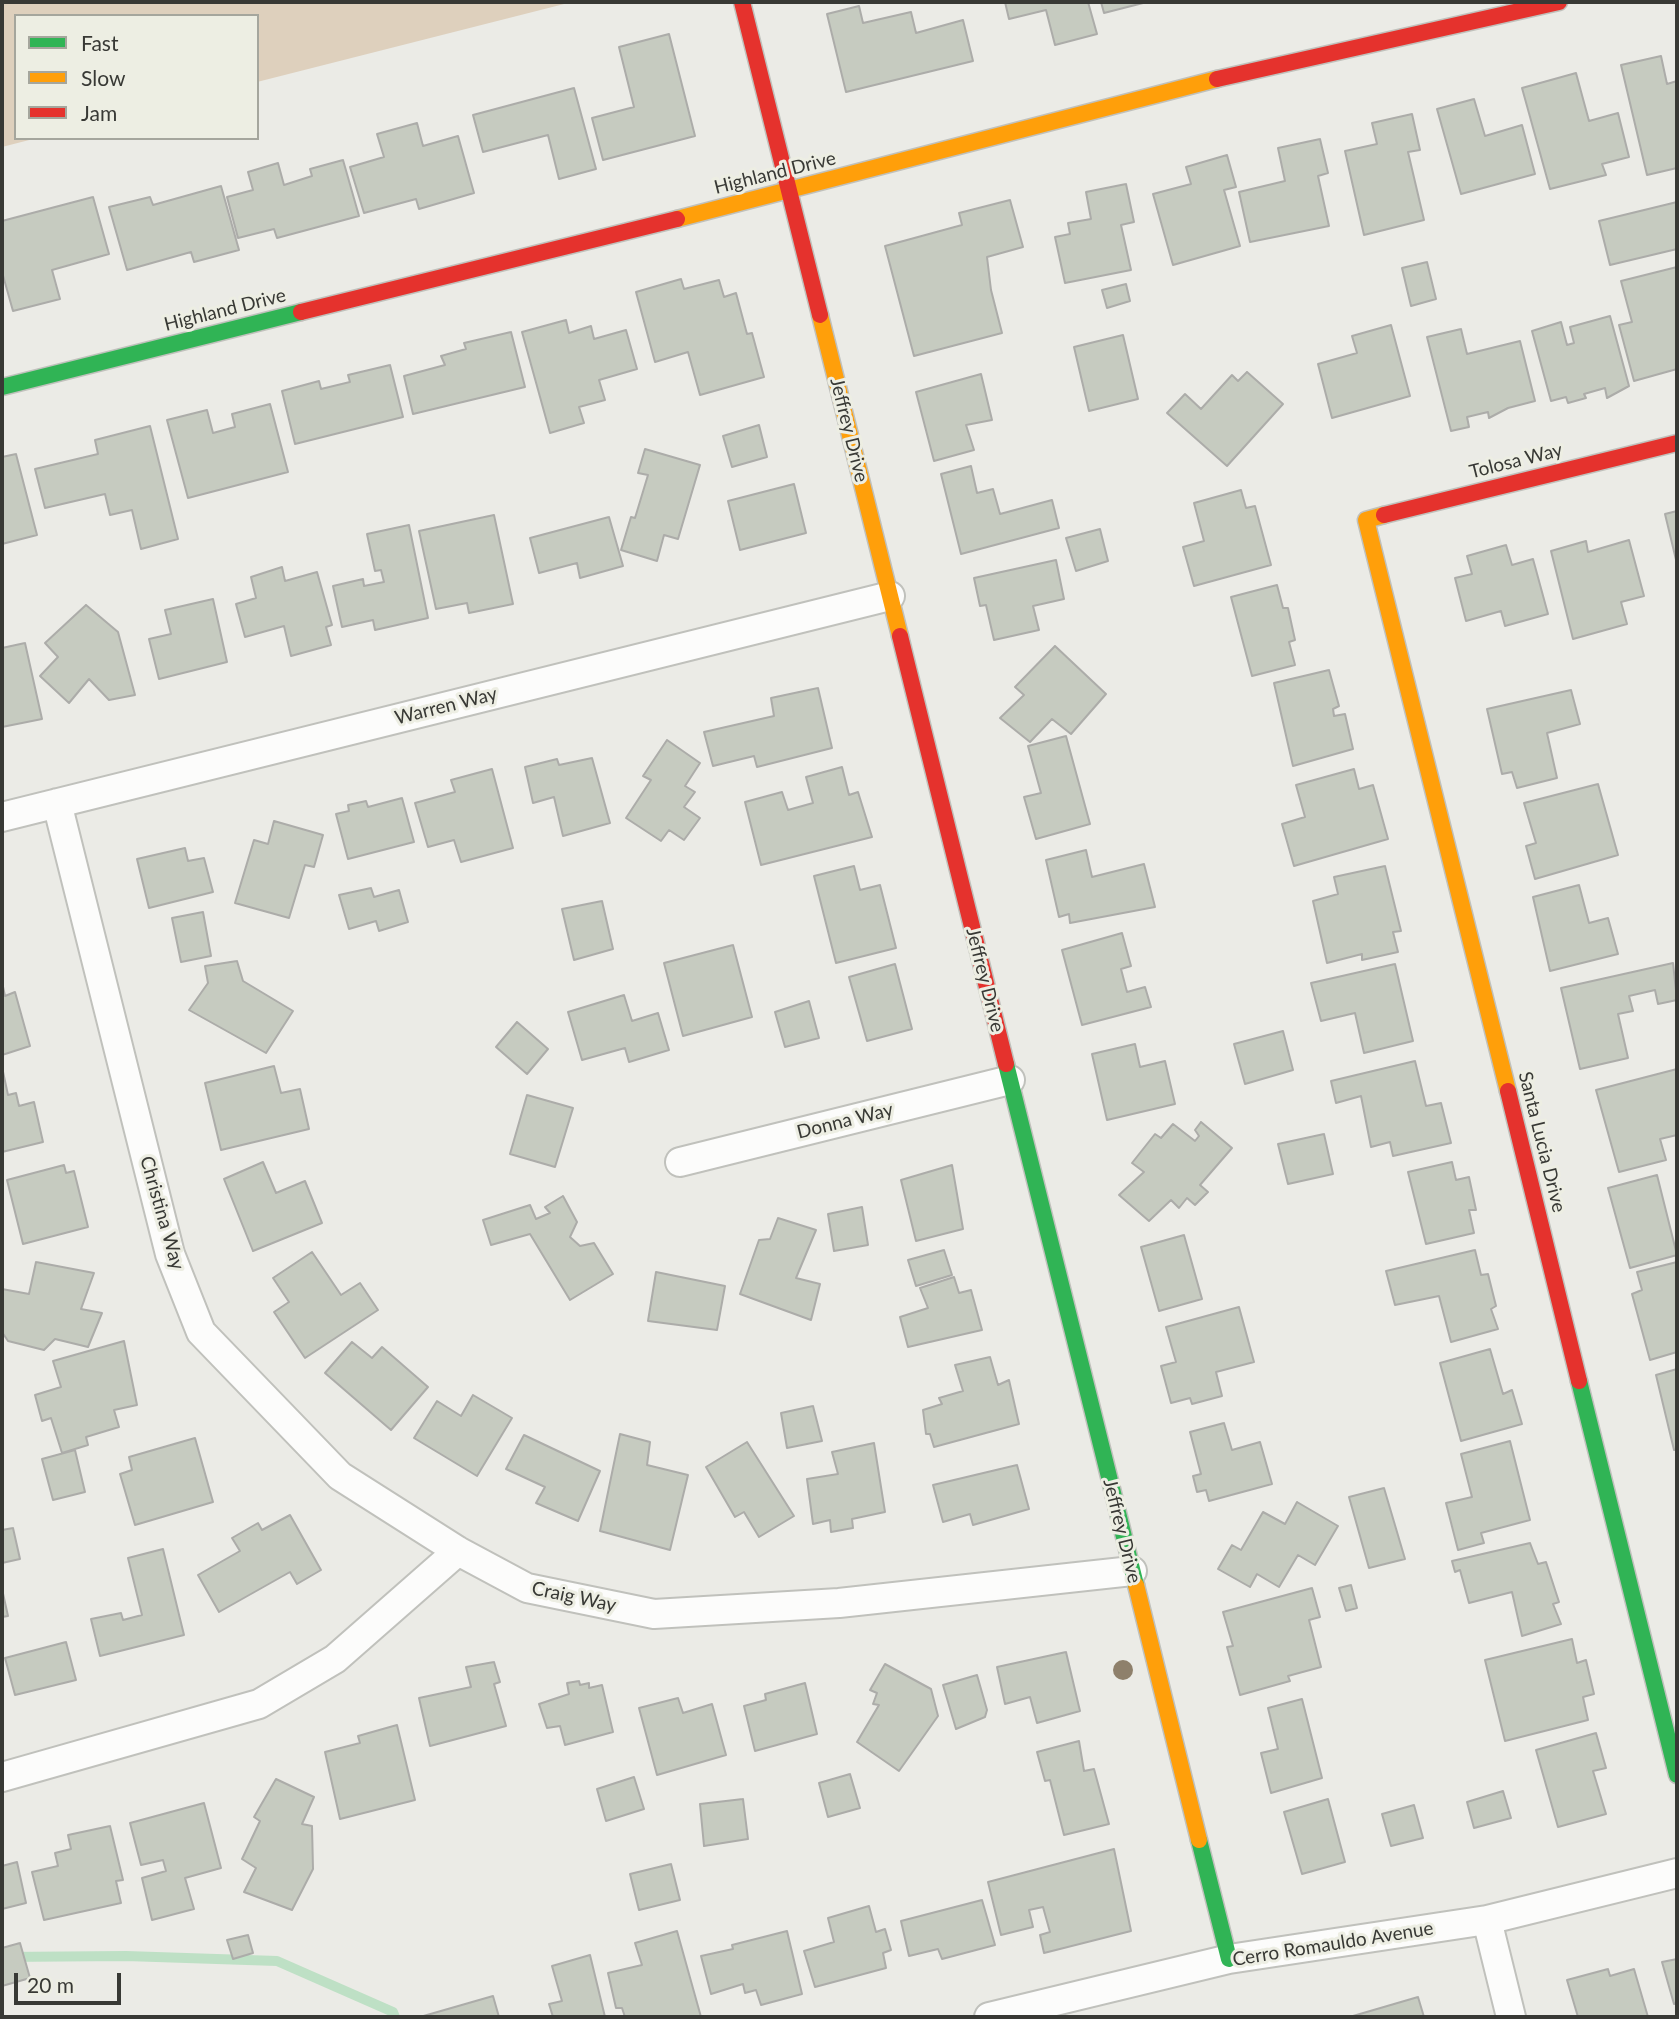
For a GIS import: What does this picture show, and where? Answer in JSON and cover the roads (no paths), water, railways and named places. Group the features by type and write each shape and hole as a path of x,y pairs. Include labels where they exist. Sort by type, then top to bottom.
{"street":[{"name":"Jeffrey Drive","path":"742,2 1229,1959"},
{"name":"Highland Drive","path":"2,387 789,191 1210,81 1455,13 1559,2"},
{"name":"Tolosa Way","path":"1366,520 1677,443"},
{"name":"Santa Lucia Drive","path":"1366,520 1677,1775"},
{"name":"Warren Way","path":"2,817 890,596"},
{"name":"Christina Way","path":"57,803 170,1254 201,1332 340,1476 457,1551"},
{"name":"Donna Way","path":"680,1162 1010,1080"},
{"name":"Craig Way","path":"457,1551 527,1588 654,1614 839,1603 1132,1571"},
{"path":"2,1777 259,1704 335,1659 457,1551"},
{"name":"Cerro Romauldo Avenue","path":"989,2017 1229,1959 1487,1920 1677,1873"},
{"path":"1487,1920 1511,2017"}],"waterway":[{"path":"2,1957 126,1956 277,1961 393,2012 395,2017"}]}
